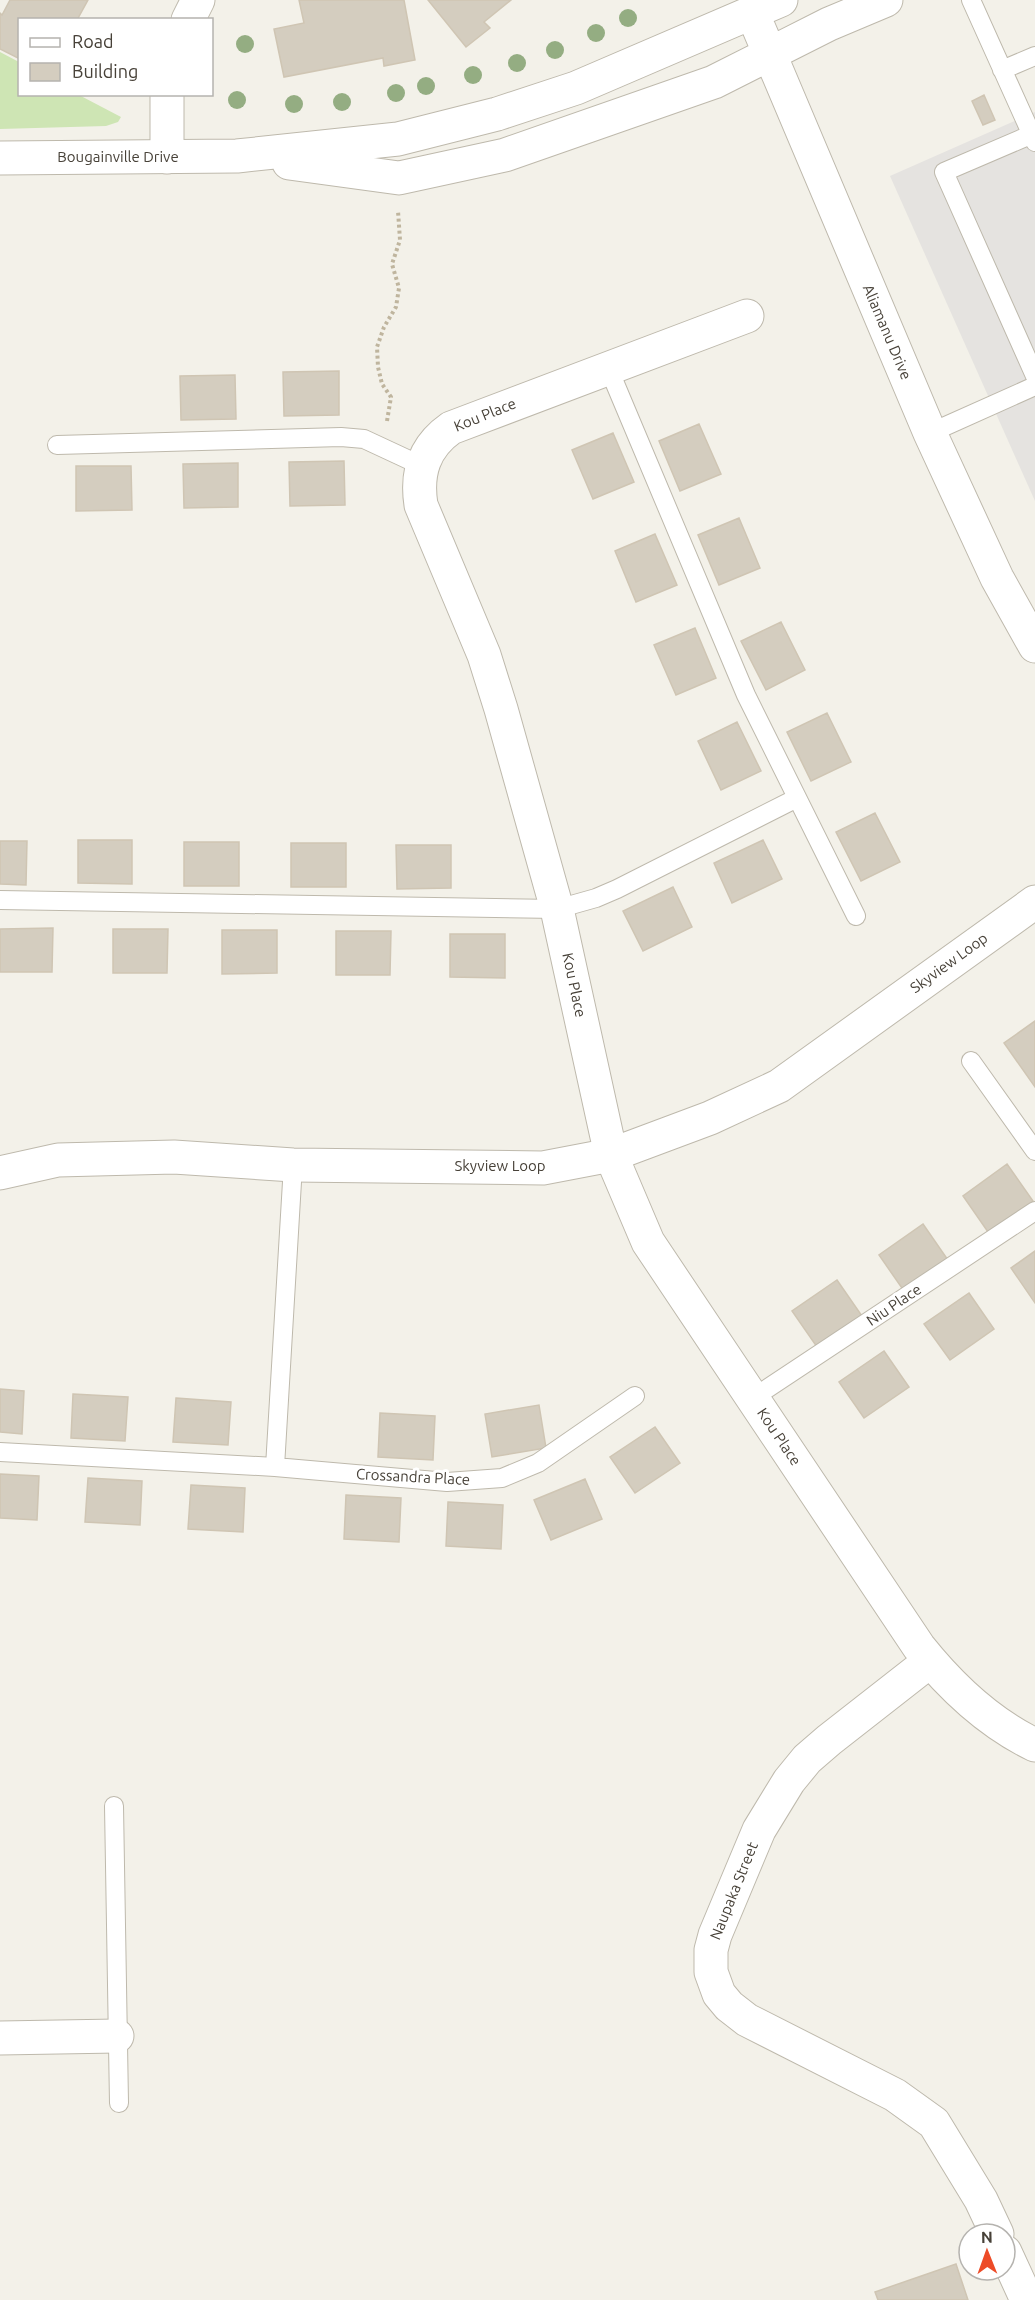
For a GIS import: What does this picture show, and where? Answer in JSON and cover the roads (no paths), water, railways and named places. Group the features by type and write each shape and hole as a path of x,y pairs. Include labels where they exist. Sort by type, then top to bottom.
{"street":[{"path":"189,18 198,0"},
{"path":"237,156 399,178 505,155 714,82 829,24 886,0"},
{"path":"237,156 398,139 496,114 576,88 755,3"},
{"name":"Aliamanu Drive","path":"755,3 769,54 930,433 996,578 1035,646"},
{"path":"167,96 167,158"},
{"name":"Bougainville Drive","path":"0,158 237,156"},
{"name":"Kou Place","path":"747,316 451,428 433,444 422,466 418,490 421,505 484,655 501,709 557,909 611,1155 648,1242 930,1661 970,1702 1000,1725 1035,1745"},
{"name":"Skyview Loop","path":"0,1173 58,1160 163,1157 293,1165 543,1168 611,1155 710,1118 778,1086 1035,902"},
{"name":"Naupaka Street","path":"930,1661 829,1740 807,1759 789,1781 759,1830 715,1935 711,1950 711,1972 719,1994 740,2016 895,2095 934,2123 981,2200 991,2222"},
{"path":"0,2038 117,2036"},
{"path":"1017,2278 1027,2300"}],"lane":[{"path":"971,0 1034,136 944,172 1035,376"},
{"path":"1002,70 1035,56"},
{"path":"608,368 722,641 856,916"},
{"path":"930,433 1035,386"},
{"path":"57,445 341,437 364,439 378,444 422,466"},
{"path":"0,900 557,909 618,889 798,798"},
{"path":"971,1061 1035,1151"},
{"path":"275,1467 293,1165"},
{"name":"Niu Place","path":"753,1398 1035,1211"},
{"name":"Crossandra Place","path":"0,1452 275,1467 447,1482 502,1478 538,1462 635,1396"},
{"path":"114,1806 119,2103"}]}
